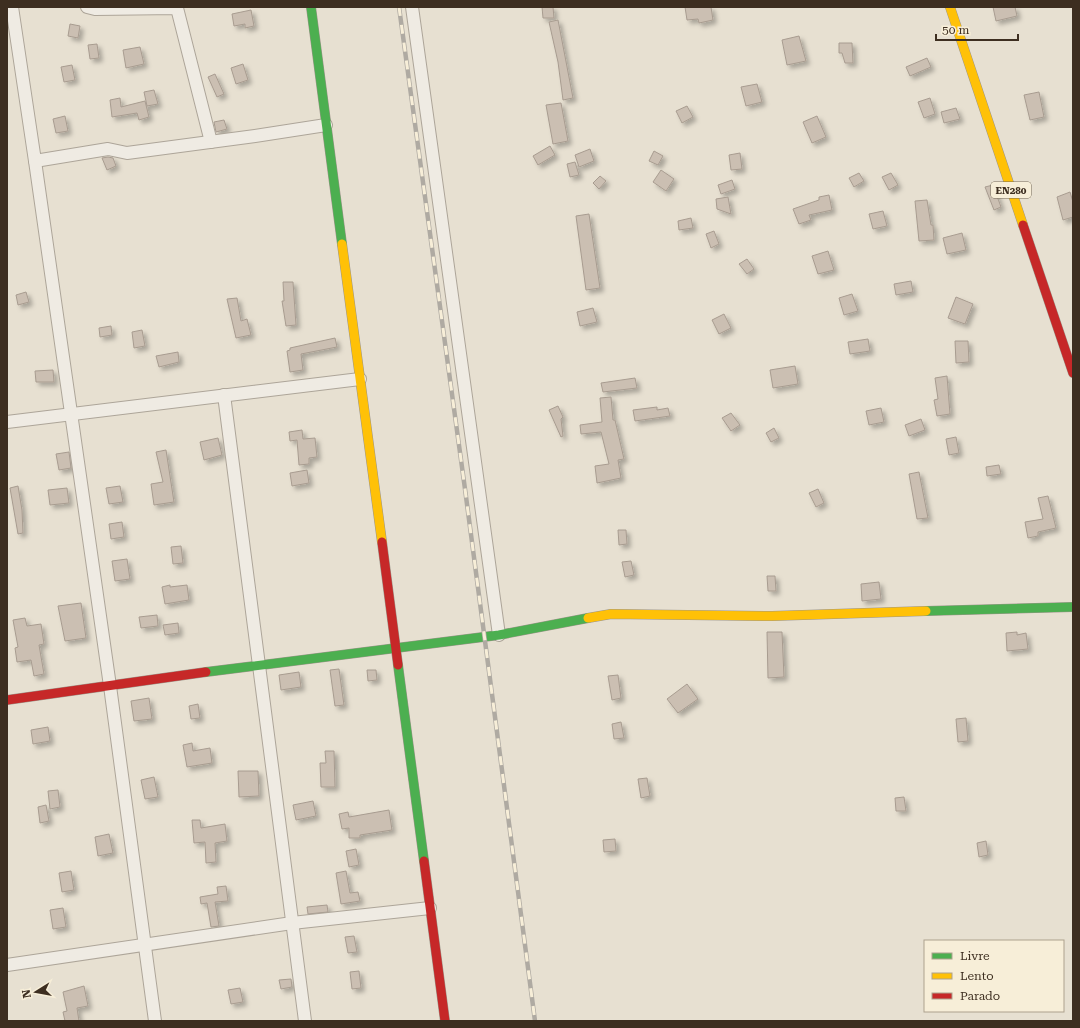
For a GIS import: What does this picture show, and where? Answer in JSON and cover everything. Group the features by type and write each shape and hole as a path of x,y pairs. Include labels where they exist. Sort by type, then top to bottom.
{"street":[{"path":"12,7 110,686 155,1021"},
{"path":"87,7 95,9 177,8 211,142"},
{"path":"311,7 445,1021"},
{"path":"412,7 499,635"},
{"name":"EN280","path":"950,7 1073,373"},
{"path":"35,161 108,149 127,153 326,125"},
{"path":"7,422 360,379"},
{"path":"224,395 305,1021"},
{"path":"7,700 258,665 499,635 612,614 772,616 1073,607"},
{"path":"7,965 292,923 430,908"}],"building":[{"path":"542,7 553,7 554,18 543,18"},
{"path":"685,7 711,7 713,20 699,23 698,19 687,20"},
{"path":"993,7 1015,7 1017,16 996,21"},
{"path":"251,10 254,26 245,28 245,24 234,26 232,14"},
{"path":"558,20 573,98 563,100 558,62 549,22"},
{"path":"70,24 80,26 78,38 68,36"},
{"path":"799,36 806,61 787,65 782,40"},
{"path":"839,43 852,43 853,63 845,63 842,53 839,53"},
{"path":"97,44 99,58 90,59 88,45"},
{"path":"140,47 144,64 126,68 123,50"},
{"path":"927,58 931,67 910,76 906,67"},
{"path":"243,64 248,80 236,84 231,68"},
{"path":"72,65 75,80 64,82 61,67"},
{"path":"215,74 224,94 217,97 208,77"},
{"path":"757,84 762,102 746,106 741,87"},
{"path":"154,90 158,104 147,106 144,92"},
{"path":"1039,92 1044,117 1030,120 1024,95"},
{"path":"120,98 121,107 145,101 149,117 139,120 137,113 112,117 110,100"},
{"path":"930,98 935,114 924,118 918,102"},
{"path":"561,103 568,141 553,144 546,105"},
{"path":"687,106 693,117 682,123 676,111"},
{"path":"956,108 960,119 944,123 941,112"},
{"path":"65,116 68,131 56,133 53,119"},
{"path":"817,116 826,137 812,143 803,122"},
{"path":"224,120 227,129 216,132 214,122"},
{"path":"550,146 555,155 538,165 533,156"},
{"path":"590,149 594,161 579,167 575,155"},
{"path":"654,151 663,156 658,165 649,161"},
{"path":"740,153 742,169 731,170 729,155"},
{"path":"102,158 113,158 116,166 107,170"},
{"path":"575,162 579,175 570,177 567,164"},
{"path":"661,170 674,179 666,191 653,182"},
{"path":"859,173 864,181 854,187 849,178"},
{"path":"891,173 898,185 889,190 882,177"},
{"path":"600,176 606,181 599,189 593,183"},
{"path":"732,180 735,189 721,194 718,185"},
{"path":"993,185 1001,207 994,210 985,187"},
{"path":"1070,192 1073,202 1073,217 1063,220 1057,197"},
{"path":"829,195 832,210 809,215 811,220 799,224 793,209 819,200 819,197"},
{"path":"728,197 731,214 717,209 716,199"},
{"path":"927,200 931,225 933,225 934,240 919,241 915,201"},
{"path":"883,211 887,226 873,229 869,214"},
{"path":"589,214 600,288 586,290 576,216"},
{"path":"691,218 693,228 679,230 678,221"},
{"path":"714,231 719,244 711,248 706,234"},
{"path":"962,233 966,250 947,254 943,238"},
{"path":"828,251 834,270 818,274 812,256"},
{"path":"747,259 754,269 747,274 739,264"},
{"path":"911,281 913,292 896,295 894,284"},
{"path":"283,282 293,282 296,325 286,326 282,301 284,301"},
{"path":"26,292 29,302 18,305 16,295"},
{"path":"852,294 858,311 844,315 839,298"},
{"path":"956,297 973,304 965,324 948,318"},
{"path":"237,298 241,321 247,319 251,335 236,338 227,299"},
{"path":"593,308 597,322 580,326 577,312"},
{"path":"724,314 731,328 719,334 712,320"},
{"path":"111,326 112,335 100,337 99,328"},
{"path":"142,330 145,346 134,348 132,332"},
{"path":"335,338 337,347 301,354 303,370 290,372 287,351 290,350 290,348"},
{"path":"868,339 870,351 850,354 848,342"},
{"path":"955,341 968,341 969,362 956,363"},
{"path":"178,352 179,362 159,367 156,356"},
{"path":"795,366 798,384 773,388 770,370"},
{"path":"53,370 54,382 36,382 35,371"},
{"path":"947,376 950,414 937,416 934,400 938,399 935,378"},
{"path":"635,378 637,388 603,392 601,383"},
{"path":"611,397 613,420 615,420 624,459 618,460 621,478 597,483 595,466 609,464 601,432 581,434 580,425 602,422 600,398"},
{"path":"558,406 563,417 561,419 563,436 561,437 549,410"},
{"path":"657,407 657,410 668,408 670,416 635,421 633,410"},
{"path":"881,408 884,422 869,425 866,411"},
{"path":"731,413 740,425 731,431 722,418"},
{"path":"921,419 925,430 909,436 905,425"},
{"path":"774,428 779,438 771,442 766,433"},
{"path":"302,430 303,439 315,438 317,457 309,458 309,464 299,465 297,440 290,441 289,432"},
{"path":"956,437 959,453 949,455 946,439"},
{"path":"218,438 222,455 204,460 200,442"},
{"path":"166,450 174,502 154,505 151,484 163,482 156,452"},
{"path":"69,452 71,468 59,470 56,454"},
{"path":"999,465 1001,474 987,476 986,467"},
{"path":"307,470 309,483 292,486 290,473"},
{"path":"919,472 928,518 917,519 909,474"},
{"path":"18,486 22,510 23,533 18,534 10,488"},
{"path":"120,486 123,502 109,504 106,488"},
{"path":"67,488 69,503 50,505 48,490"},
{"path":"818,489 824,503 816,507 809,493"},
{"path":"1048,496 1056,528 1038,532 1038,536 1028,538 1025,522 1043,519 1038,498"},
{"path":"122,522 124,537 111,539 109,524"},
{"path":"618,530 626,530 627,544 619,545"},
{"path":"181,546 183,563 173,564 171,547"},
{"path":"127,559 130,579 115,581 112,561"},
{"path":"631,561 634,575 625,577 622,562"},
{"path":"767,576 775,576 776,591 768,591"},
{"path":"879,582 881,599 862,601 861,584"},
{"path":"170,585 170,587 187,585 189,600 165,604 162,587"},
{"path":"81,603 86,638 65,641 58,606"},
{"path":"157,615 158,626 141,628 139,617"},
{"path":"25,618 27,626 41,624 44,644 39,645 44,674 34,676 31,660 17,662 15,648 18,647 13,620"},
{"path":"178,623 179,633 165,635 163,625"},
{"path":"767,632 782,632 784,677 768,678"},
{"path":"1017,632 1017,635 1026,633 1028,649 1007,651 1006,633"},
{"path":"339,669 344,705 335,706 330,670"},
{"path":"367,670 376,670 377,680 368,681"},
{"path":"299,672 301,687 281,690 279,675"},
{"path":"618,675 621,698 612,700 608,676"},
{"path":"687,684 698,699 678,713 667,699"},
{"path":"149,698 152,719 134,721 131,701"},
{"path":"198,704 200,718 191,719 189,706"},
{"path":"966,718 968,741 958,742 956,719"},
{"path":"621,722 624,738 614,739 612,724"},
{"path":"48,727 50,741 33,744 31,730"},
{"path":"192,743 193,751 210,748 212,763 187,767 183,745"},
{"path":"325,751 334,751 335,787 321,787 320,763 326,763"},
{"path":"238,771 258,771 259,796 239,797"},
{"path":"154,777 158,797 145,799 141,780"},
{"path":"647,778 650,796 641,798 638,779"},
{"path":"58,790 60,807 50,809 48,791"},
{"path":"904,797 906,811 896,811 895,798"},
{"path":"313,801 316,816 296,820 293,805"},
{"path":"46,805 49,821 40,823 38,807"},
{"path":"389,810 392,830 360,835 360,838 349,838 349,828 342,829 339,814 348,812 349,817"},
{"path":"192,820 200,820 201,828 225,824 227,841 215,843 216,862 206,863 205,842 194,843"},
{"path":"109,834 113,853 98,856 95,837"},
{"path":"615,839 616,851 604,852 603,840"},
{"path":"986,841 988,855 979,857 977,843"},
{"path":"356,849 359,865 349,867 346,851"},
{"path":"71,871 74,890 62,892 59,873"},
{"path":"346,871 350,893 358,892 360,901 341,904 336,873"},
{"path":"226,886 228,901 215,902 219,926 211,927 207,903 201,904 200,897 218,894 217,887"},
{"path":"327,905 328,912 308,914 307,907"},
{"path":"63,908 66,927 53,929 50,910"},
{"path":"354,936 357,952 348,953 345,937"},
{"path":"359,971 361,988 352,989 350,972"},
{"path":"291,979 292,987 281,989 279,980"},
{"path":"84,986 88,1006 77,1008 79,1021 65,1021 63,1012 67,1011 63,992"},
{"path":"240,988 243,1002 231,1004 228,990"}],"railway":[{"path":"399,7 465,489 535,1021"}],"traffic: fast":[{"path":"311,7 342,244"},
{"path":"926,611 1073,607"},
{"path":"206,672 499,635 588,618"},
{"path":"398,665 424,861"}],"traffic: slow":[{"path":"950,7 1023,225"},
{"path":"342,244 382,542"},
{"path":"588,618 611,614 772,616 926,611"}],"traffic: jam":[{"path":"1023,225 1073,373"},
{"path":"382,542 398,665"},
{"path":"7,700 206,672"},
{"path":"424,861 445,1021"}]}
